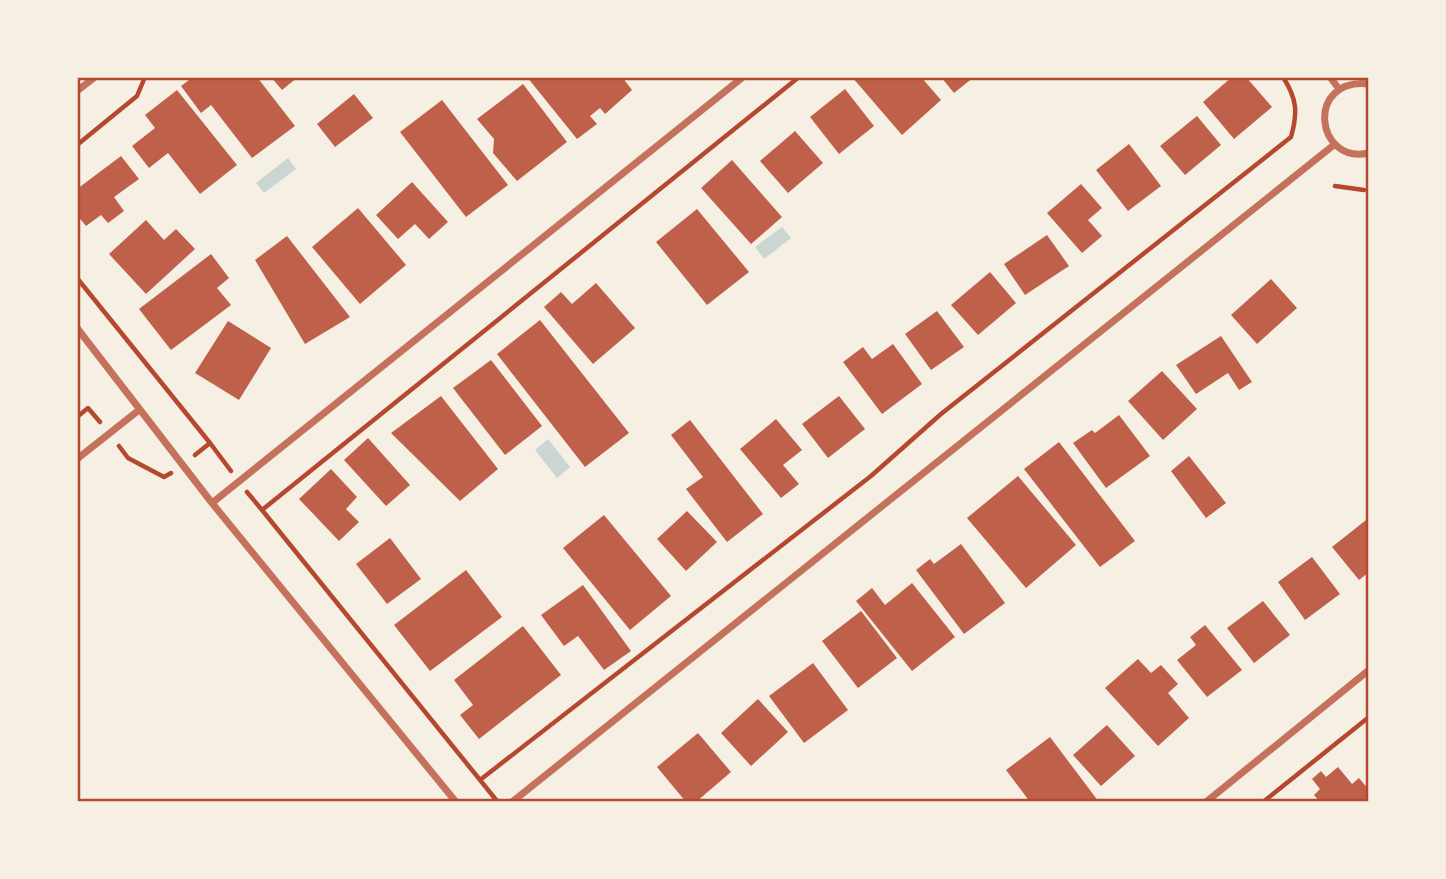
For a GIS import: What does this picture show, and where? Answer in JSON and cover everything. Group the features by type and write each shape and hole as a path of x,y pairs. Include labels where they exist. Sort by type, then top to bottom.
{"street":[{"path":"77,91 94,77"},
{"path":"212,503 743,77"},
{"path":"1330,77 1339,89"},
{"path":"1369,84 1349,84 1339,89 1326,105 1324,115 1328,136 1335,144 1353,154 1369,153"},
{"path":"512,802 1335,144"},
{"path":"77,328 212,503 456,802"},
{"path":"77,459 139,410"},
{"path":"1206,802 1369,670"}],"path":[{"path":"77,145 137,96 145,77"},
{"path":"480,780 871,476 941,414 1291,137 1296,118 1292,92 1283,77"},
{"path":"1335,186 1364,190"},
{"path":"77,278 210,443"},
{"path":"262,510 498,802"},
{"path":"1263,802 1369,717"}],"shaded area":[{"path":"288,158 296,169 264,193 256,183"},
{"path":"782,227 791,238 764,259 755,247"},
{"path":"548,439 570,467 557,478 535,450"}],"building":[{"path":"193,77 257,77 295,126 252,158 211,105 201,113 181,86"},
{"path":"271,77 298,77 282,90"},
{"path":"527,77 622,77 632,90 605,114 600,108 590,116 597,124 577,139"},
{"path":"852,77 921,77 941,100 902,135"},
{"path":"941,77 974,77 954,93"},
{"path":"1232,77 1246,77 1272,107 1234,139 1203,102"},
{"path":"523,84 567,142 517,181 493,153 494,139 477,119"},
{"path":"845,89 874,126 839,154 810,117"},
{"path":"177,90 237,165 200,194 168,153 149,168 132,146 155,128 145,115"},
{"path":"354,94 373,118 335,147 317,124"},
{"path":"442,100 508,185 466,217 400,132"},
{"path":"1197,116 1221,145 1185,175 1160,146"},
{"path":"795,131 823,163 788,193 760,161"},
{"path":"1129,144 1161,186 1128,211 1096,170"},
{"path":"121,156 139,179 114,197 124,211 108,223 101,215 86,226 77,215 77,189"},
{"path":"732,160 782,217 751,244 701,188"},
{"path":"412,182 448,222 429,239 415,224 398,239 376,215"},
{"path":"1081,184 1102,208 1088,220 1102,236 1082,253 1047,213"},
{"path":"358,208 406,265 360,304 312,247"},
{"path":"697,209 749,272 707,305 656,242"},
{"path":"146,220 164,240 176,229 195,249 146,294 109,254"},
{"path":"1047,235 1069,266 1025,295 1004,264"},
{"path":"287,236 350,317 305,344 255,260"},
{"path":"211,254 229,278 217,288 231,305 171,350 139,309"},
{"path":"990,272 1016,303 978,335 951,305"},
{"path":"1271,279 1297,308 1257,344 1231,315"},
{"path":"596,283 635,328 593,364 544,307 561,292 572,304"},
{"path":"937,311 964,347 931,370 905,334"},
{"path":"540,320 629,433 585,467 497,354"},
{"path":"228,321 271,348 239,400 195,373"},
{"path":"1221,336 1252,382 1239,390 1228,373 1196,394 1176,365"},
{"path":"893,344 922,384 882,414 843,362 863,347 872,359"},
{"path":"491,360 542,426 505,455 453,388"},
{"path":"1162,371 1197,409 1163,440 1128,401"},
{"path":"441,396 498,469 460,501 391,433"},
{"path":"839,396 865,429 828,458 802,424"},
{"path":"1119,415 1150,456 1106,488 1073,443 1092,430 1095,433"},
{"path":"776,419 802,450 783,465 799,484 781,498 740,449"},
{"path":"690,420 763,514 727,542 686,489 703,477 671,435"},
{"path":"368,438 410,485 386,506 344,460"},
{"path":"1059,442 1135,541 1100,567 1024,469"},
{"path":"1189,456 1226,503 1206,518 1171,471"},
{"path":"331,469 357,497 346,509 359,522 339,541 299,499"},
{"path":"1018,476 1076,545 1026,588 967,518"},
{"path":"687,511 717,542 686,571 657,539"},
{"path":"604,515 671,596 630,630 563,548"},
{"path":"1366,520 1369,524 1369,572 1359,580 1332,547"},
{"path":"390,538 421,579 387,604 356,564"},
{"path":"961,544 1005,603 964,634 916,570 930,559 934,564"},
{"path":"1312,557 1340,594 1305,620 1278,582"},
{"path":"466,570 502,617 430,671 394,625"},
{"path":"912,583 955,637 912,671 856,601 872,588 885,605"},
{"path":"583,585 631,651 604,670 578,636 564,646 541,615"},
{"path":"1263,601 1290,635 1254,663 1227,628"},
{"path":"861,611 897,658 858,688 822,641"},
{"path":"1205,625 1242,670 1207,697 1177,660 1196,645 1190,637"},
{"path":"523,626 561,675 479,739 460,715 473,705 454,680"},
{"path":"1138,659 1151,673 1161,665 1178,684 1168,693 1189,718 1158,746 1105,688"},
{"path":"813,663 848,710 804,743 769,696"},
{"path":"758,699 788,732 751,766 721,733"},
{"path":"1107,725 1135,756 1101,786 1073,755"},
{"path":"698,733 731,772 696,802 686,802 657,767"},
{"path":"1050,737 1099,802 1030,802 1006,770"},
{"path":"1338,767 1352,784 1359,778 1369,790 1369,802 1320,802 1314,795 1320,789 1312,779 1321,771 1326,777"}]}
